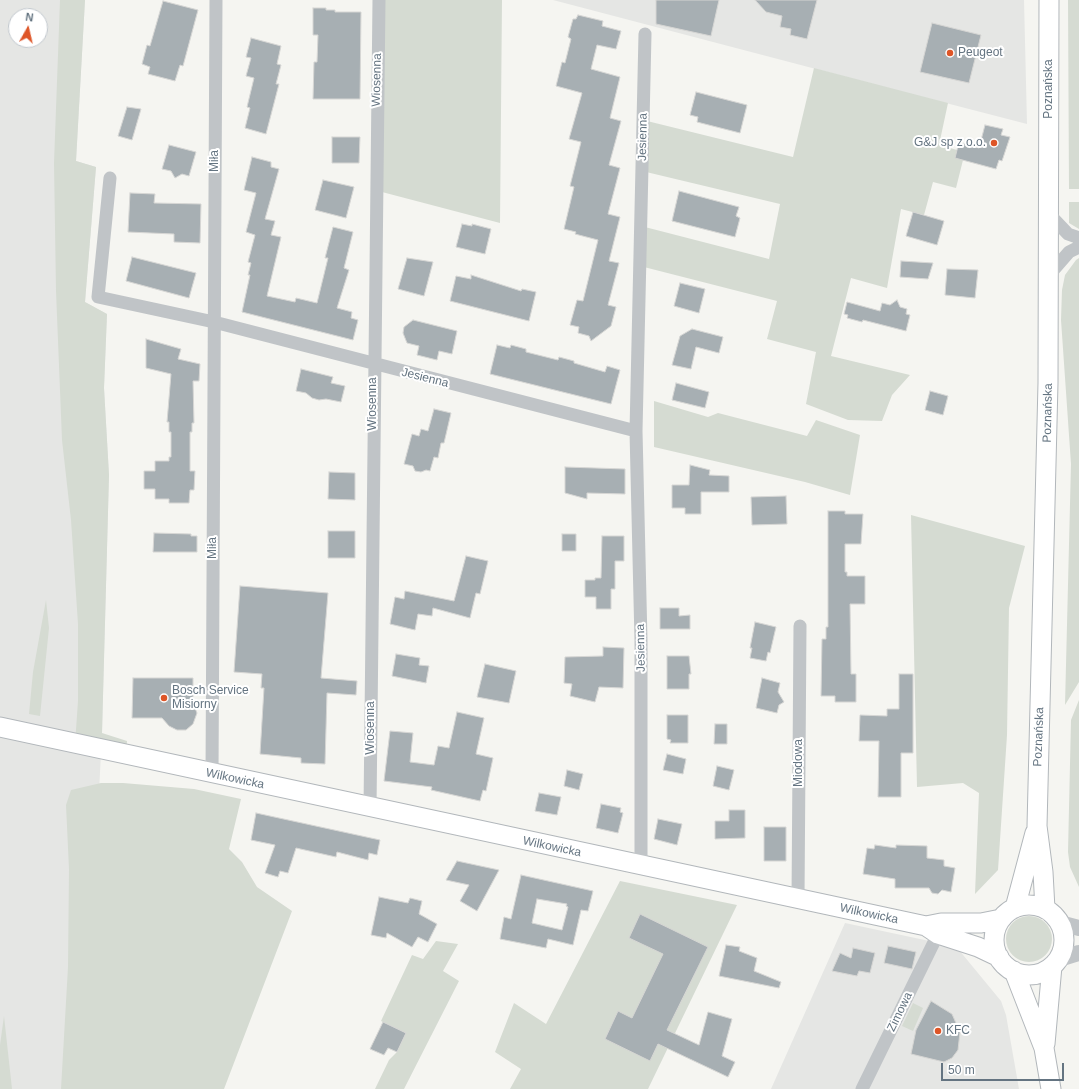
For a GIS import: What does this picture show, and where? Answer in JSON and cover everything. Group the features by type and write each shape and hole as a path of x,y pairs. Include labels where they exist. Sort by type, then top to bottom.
{"main road":[{"name":"Poznańska","path":"1045,909 1043,872 1036,826 1047,453 1049,275 1049,0"},
{"name":"Wilkowicka","path":"0,728 932,930 978,947 999,957"},
{"name":"Poznańska","path":"1008,913 1036,826"},
{"path":"1030,905 1045,909 1060,923 1064,938 1062,952 1055,963 1043,972 1034,975 1014,971 1005,965 995,948 994,938 996,928 1008,913 1030,905"},
{"name":"Wilkowicka","path":"932,930 941,923 980,923 1008,913"},
{"path":"1044,1048 1055,963"},
{"path":"1014,971 1044,1048 1051,1089"}],"street":[{"name":"Miła","path":"212,774 216,0"},
{"name":"Wiosenna","path":"370,808 378,0"},
{"name":"Jesienna","path":"641,866 641,641 636,432 645,34"},
{"path":"110,178 98,297 214,322"},
{"path":"1049,214 1068,234 1079,238"},
{"path":"1049,275 1069,252 1079,247"},
{"name":"Jesienna","path":"214,322 374,365 636,432"},
{"name":"Miodowa","path":"798,900 800,626"},
{"path":"1060,923 1079,928"},
{"name":"Zimowa","path":"862,1089 932,930"},
{"path":"1055,963 1079,954"}],"shaded area":[{"path":"0,0 85,0 76,161 96,167 85,302 107,314 104,388 109,475 102,733 84,1089 0,1089"},
{"path":"60,0 85,0 76,161 96,167 85,302 107,314 104,388 109,475 102,733 127,741 126,756 75,744 78,701 78,624 71,520 62,440 56,291 54,163"},
{"path":"384,0 502,0 500,223 382,192"},
{"path":"553,0 1024,0 1027,124 915,95"},
{"path":"1068,0 1079,0 1079,189 1069,189"},
{"path":"814,68 948,103 939,145 957,150 963,160 956,188 933,182 924,215 901,209 887,288 851,278 831,356 910,375 892,395 882,421 848,420 806,404 816,352 767,339 777,301 640,266 641,226 769,259 780,204 642,171 643,120 793,157"},
{"path":"1069,202 1079,202 1079,229 1069,223"},
{"path":"1079,258 1079,682 1065,705 1071,464 1061,320 1062,290 1065,275"},
{"path":"654,401 708,417 718,413 807,436 816,420 860,435 850,495 805,482 654,447"},
{"path":"911,515 1025,546 1009,608 1007,735 998,870 975,894 979,793 963,783 917,787"},
{"path":"46,600 49,628 40,716 29,714 33,672"},
{"path":"1079,700 1079,887 1070,867 1068,852 1071,720"},
{"path":"101,783 123,783 194,789 241,799 229,849 242,862 257,887 292,911 224,1089 61,1089 68,967 69,869 66,805 71,790"},
{"path":"620,881 737,905 648,1089 510,1089 521,1069 495,1052 514,1003 546,1024"},
{"path":"1029,916 1042,920 1048,926 1052,939 1048,952 1042,958 1029,962 1016,958 1010,952 1006,939 1010,926 1016,920"},
{"path":"845,923 934,942 959,950 1001,1001 1006,1015 1019,1089 771,1089"},
{"path":"436,941 458,944 443,971 459,981 404,1089 375,1089 389,1060 397,1052 406,1033 381,1021 412,955 423,959"},
{"path":"913,1003 923,1008 913,1031 902,1026"},
{"path":"4,1016 12,1089 0,1089 0,1045"}],"building":[{"path":"656,0 719,0 711,36 656,24"},
{"path":"755,0 817,0 807,39 790,35 791,29 780,27 782,16 766,12"},
{"path":"163,1 198,10 183,66 180,65 175,81 148,74 150,67 142,64 147,45 150,46"},
{"path":"313,8 326,8 326,10 335,10 335,12 361,12 360,99 313,99 314,62 317,62 318,35 313,35"},
{"path":"578,15 603,21 602,26 621,31 616,49 597,45 591,69 620,77 610,118 621,121 609,165 620,168 608,214 620,217 609,261 619,263 608,305 616,307 611,326 591,341 589,336 578,333 579,327 570,325 577,300 583,301 598,240 575,234 576,232 564,229 574,187 570,186 581,142 569,139 582,93 556,86 562,62 565,63 571,39 568,37 573,19 576,19"},
{"name":"Peugeot","path":"932,23 981,35 969,83 920,72"},
{"path":"251,38 281,46 277,64 281,65 276,84 279,84 266,134 245,128 250,108 247,107 254,78 246,76 251,58 246,57"},
{"path":"696,92 747,105 740,133 697,122 698,117 690,115"},
{"path":"127,107 141,109 132,140 118,136"},
{"path":"985,125 1003,129 1001,135 1010,137 1002,161 999,160 996,169 955,158 959,142 979,148"},
{"path":"332,137 360,137 359,163 332,163"},
{"path":"169,145 196,152 189,176 182,174 175,178 171,171 162,169"},
{"path":"252,157 271,162 271,167 279,169 265,219 275,221 271,235 281,237 267,296 295,302 296,298 317,303 328,258 325,258 333,227 353,232 344,268 349,270 337,308 352,312 351,318 358,320 353,340 242,312 250,275 248,275 251,263 248,262 255,235 246,232 256,193 244,190"},
{"path":"323,180 354,187 346,218 315,210"},
{"path":"679,191 739,207 736,216 740,218 735,237 672,221"},
{"path":"130,193 155,194 154,203 201,204 200,243 174,242 174,234 128,232"},
{"path":"913,212 944,221 937,245 906,236"},
{"path":"462,224 472,226 472,224 491,229 485,254 456,247"},
{"path":"132,257 196,273 189,298 126,281"},
{"path":"407,258 433,262 424,296 398,289"},
{"path":"901,261 933,263 928,279 900,277"},
{"path":"947,269 978,270 975,298 945,295"},
{"path":"471,275 521,291 522,289 536,292 529,321 450,301 456,276 471,279"},
{"path":"680,283 705,289 699,313 674,306"},
{"path":"897,300 900,307 907,309 906,314 910,315 906,331 863,320 862,322 847,318 848,315 844,314 847,302 880,311 882,303 890,305"},
{"path":"413,320 457,331 452,354 439,351 437,360 417,355 419,346 407,343 403,333 404,327"},
{"path":"692,329 723,337 719,353 696,347 691,369 672,365 680,336"},
{"path":"146,339 181,349 178,359 200,364 199,381 193,381 194,423 192,423 192,432 190,432 190,471 195,471 194,490 190,490 189,503 169,503 169,499 155,499 155,489 144,489 144,471 155,471 155,461 169,461 169,457 171,457 171,432 169,432 169,422 167,422 171,374 146,368"},
{"path":"497,345 510,348 511,345 526,349 526,352 558,360 559,357 605,372 607,366 620,370 611,404 490,374"},
{"path":"301,369 333,377 331,383 345,386 341,402 326,399 319,400 312,398 306,393 296,391"},
{"path":"676,383 709,392 705,408 672,400"},
{"path":"930,391 948,396 943,415 925,410"},
{"path":"434,409 451,413 444,443 441,443 438,458 434,457 430,471 415,471 413,466 404,464 412,434 419,436 421,429 428,431"},
{"path":"690,465 710,470 709,475 729,476 729,492 701,492 701,514 685,514 685,508 672,508 672,485 689,485"},
{"path":"565,467 625,469 625,494 587,493 587,499 565,493"},
{"path":"329,472 355,473 355,500 328,499"},
{"path":"786,496 787,524 752,525 751,497"},
{"path":"828,511 845,511 845,514 863,514 861,544 845,544 845,572 847,572 847,576 865,576 865,604 850,604 851,674 856,674 856,702 835,702 835,696 821,696 822,639 826,639 826,627 828,627"},
{"path":"328,531 355,531 355,558 328,558"},
{"path":"154,533 191,534 191,536 197,536 197,552 153,552"},
{"path":"562,534 576,534 576,551 562,551"},
{"path":"602,536 624,536 624,561 615,561 615,589 611,589 611,609 596,609 596,597 585,597 585,580 595,580 595,578 601,578"},
{"path":"466,556 488,561 480,594 476,593 470,618 433,608 432,616 418,614 415,630 390,624 395,597 404,599 405,591 454,601"},
{"path":"240,586 328,593 321,678 357,681 356,695 327,693 325,764 301,763 301,758 260,754 264,688 261,688 262,674 234,672"},
{"path":"660,608 679,608 679,616 690,615 690,629 660,629"},
{"path":"755,622 776,627 770,653 768,652 766,661 750,658 752,648 750,648"},
{"path":"603,647 624,648 623,688 599,687 595,702 570,696 572,684 564,683 565,657 603,656"},
{"path":"396,654 420,658 419,665 429,666 426,683 392,676"},
{"path":"667,656 689,656 691,674 689,674 689,689 667,689"},
{"path":"485,664 516,671 509,703 477,697"},
{"path":"899,674 913,674 913,753 901,753 901,797 878,797 879,741 859,741 860,715 887,716 887,709 899,709"},
{"path":"133,678 193,678 193,703 197,713 193,724 186,730 177,730 169,726 162,718 132,718"},
{"path":"762,678 780,683 778,692 784,702 779,705 777,713 756,708"},
{"path":"457,712 484,718 476,754 493,758 486,791 483,790 480,801 431,790 432,787 384,781 390,731 413,733 410,762 434,765 438,746 449,748"},
{"path":"667,715 688,715 688,743 670,743 671,740 667,739"},
{"path":"715,724 727,724 727,744 714,744"},
{"path":"667,754 686,759 683,774 663,770"},
{"path":"717,766 734,770 729,790 713,786"},
{"path":"567,770 583,774 579,790 564,786"},
{"path":"539,793 561,797 557,815 535,811"},
{"path":"601,804 621,808 620,812 623,813 618,833 596,828"},
{"path":"729,810 745,810 745,838 715,839 715,821 729,821"},
{"path":"256,813 380,840 377,855 369,853 368,860 337,852 336,857 296,848 288,873 280,871 278,877 265,873 275,845 251,840"},
{"path":"658,819 682,824 677,845 654,839"},
{"path":"764,827 786,827 786,861 764,861"},
{"path":"875,845 896,848 896,845 927,846 927,858 944,860 944,866 955,868 951,892 942,890 938,894 932,893 929,888 895,888 895,879 863,874 867,848 874,849"},
{"path":"457,861 499,870 477,911 460,901 469,885 446,880"},
{"path":"521,875 593,891 588,911 581,910 573,945 548,939 546,948 500,939 504,917 511,919","holes":["537,899 567,904 566,906 568,907 562,930 532,923"]},
{"path":"379,897 408,903 410,898 422,901 419,914 437,924 428,942 418,937 412,947 387,933 386,938 371,935"},
{"path":"640,914 708,947 667,1030 699,1045 708,1012 732,1019 722,1056 735,1062 728,1077 658,1044 650,1061 605,1039 618,1011 632,1018 663,954 629,938"},
{"path":"726,945 740,947 739,951 757,958 754,971 781,982 779,988 719,976"},
{"path":"888,946 916,952 912,969 884,963"},
{"path":"853,948 875,953 870,973 859,971 857,976 832,971 840,953 851,958"},
{"name":"KFC","path":"931,1001 952,1014 960,1032 958,1050 952,1058 944,1062 911,1054 916,1030"},
{"path":"383,1022 406,1033 397,1052 388,1048 384,1055 370,1049"}],"place":[{"name":"Peugeot","path":"950,53"},
{"name":"G&J sp z o.o.","path":"994,143"},
{"name":"Bosch Service Misiorny","path":"164,698"},
{"name":"KFC","path":"938,1031"}]}
